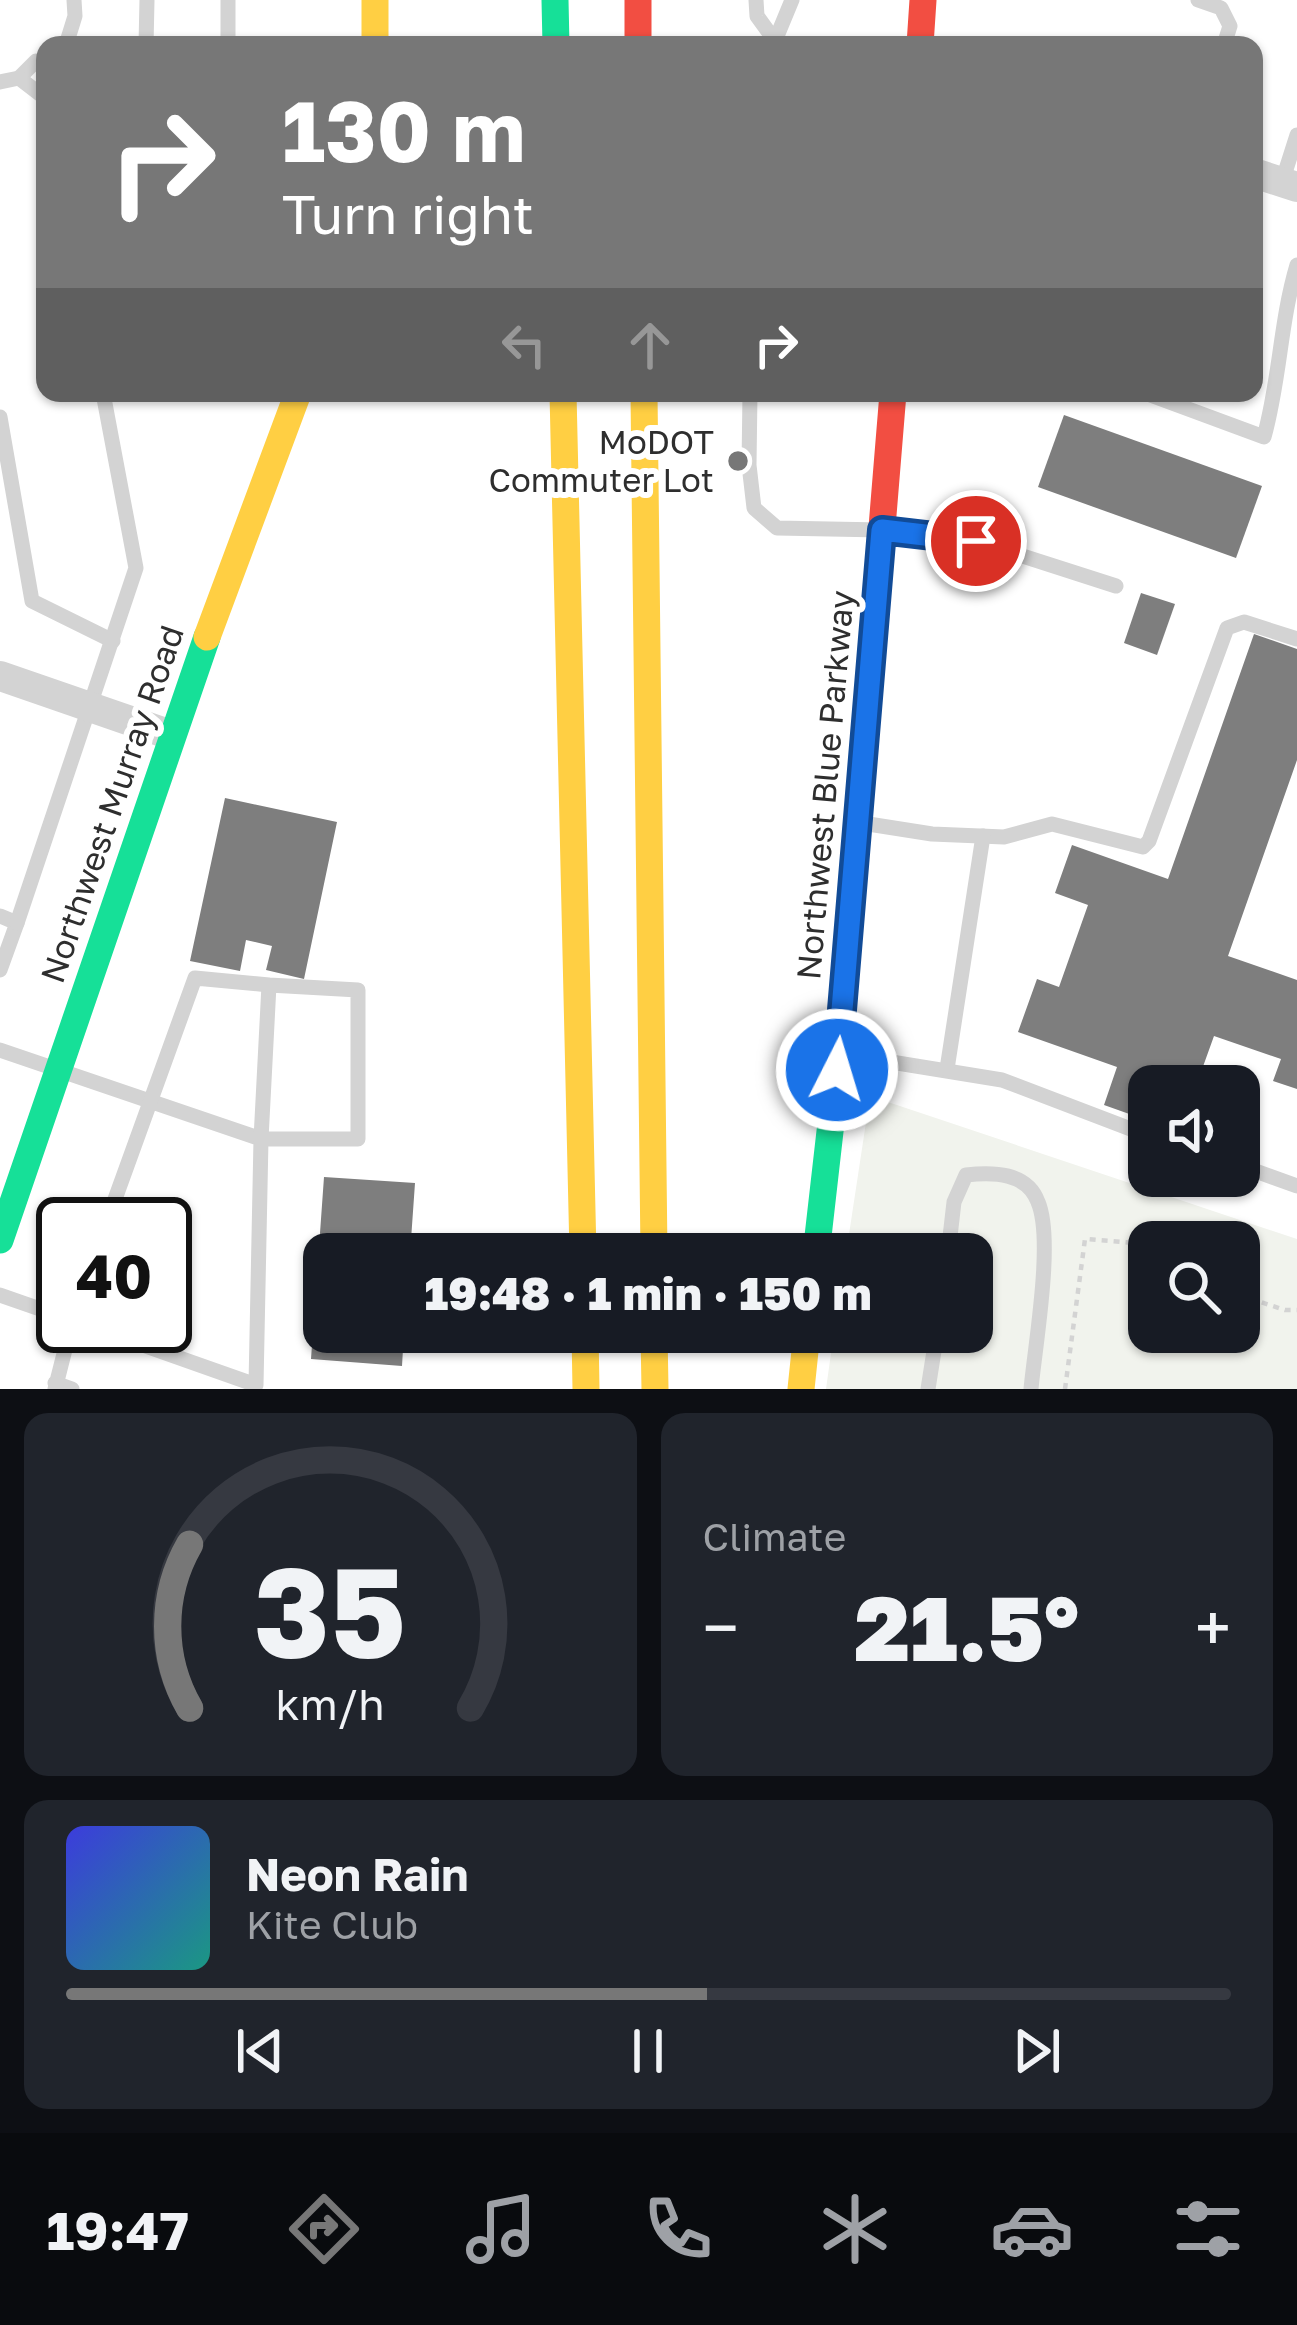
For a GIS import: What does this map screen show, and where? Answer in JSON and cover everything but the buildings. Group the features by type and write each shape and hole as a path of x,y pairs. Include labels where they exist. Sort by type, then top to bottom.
{"main road":[{"path":"375,0 375,36"},
{"path":"555,0 556,36"},
{"path":"638,0 638,36"},
{"path":"921,36 923,0"},
{"name":"Northwest Murray Road","path":"0,1240 171,736 295,402"},
{"path":"563,402 583,1233"},
{"path":"644,402 654,1233"},
{"name":"Northwest Blue Parkway","path":"818,1233 838,1053 892,402"},
{"path":"585,1353 586,1389"},
{"path":"654,1353 655,1389"},
{"path":"801,1389 805,1353"}],"street":[{"path":"0,676 171,736"}],"lane":[{"path":"69,36 74,0"},
{"path":"146,36 147,0"},
{"path":"228,0 228,36"},
{"path":"756,0 757,16 770,36"},
{"path":"778,36 791,0"},
{"path":"1198,0 1221,8 1230,26 1227,36"},
{"path":"0,82 19,78 36,61"},
{"path":"19,78 36,91"},
{"path":"1278,181 1297,135"},
{"path":"1169,402 1264,437 1276,394 1285,305 1297,265"},
{"path":"0,970 136,568 105,402"},
{"path":"750,402 754,508 777,528 882,530 976,541 1115,586"},
{"path":"0,417 32,601 113,641"},
{"path":"858,823 932,834 1004,837 1052,824 1143,847 1227,628 1244,622 1297,639"},
{"path":"947,1069 983,836"},
{"path":"0,916 17,922"},
{"path":"0,1050 57,1072 148,1102 261,1139 358,1139 358,990 195,978 148,1102 115,1197"},
{"path":"163,1353 256,1387 268,986"},
{"path":"838,1053 1002,1079 1128,1128"},
{"path":"950,1233 954,1202 966,1175 993,1172 1016,1178 1038,1199 1045,1234 1031,1389"},
{"path":"1260,1173 1297,1186"},
{"path":"0,1294 36,1307"},
{"path":"64,1353 55,1386 72,1389"},
{"path":"928,1389 934,1353"}],"path":[{"path":"1065,1389 1085,1239 1128,1242"},
{"path":"1260,1300 1297,1310"}],"shaded area":[{"path":"870,1096 1128,1182 1128,1197 1172,1197 1243,1221 1128,1221 1128,1353 1260,1353 1260,1227 1297,1239 1297,1389 826,1389 831,1353 993,1353 993,1233 849,1233"}],"traffic: fast":[{"path":"555,0 556,36"},
{"path":"818,1233 837,1070 878,576"},
{"path":"0,1240 207,637"}],"traffic: slow":[{"path":"375,0 375,36"},
{"path":"207,637 295,402"},
{"path":"563,402 583,1233"},
{"path":"644,402 654,1233"},
{"path":"585,1353 586,1389"},
{"path":"654,1353 655,1389"},
{"path":"801,1389 805,1353"}],"traffic: jam":[{"path":"638,0 638,36"},
{"path":"921,36 923,0"},
{"path":"878,576 892,402"}],"place":[{"name":"MoDOT Commuter Lot","path":"738,461"}],"route":[{"path":"837,1070 882,530 976,541"}]}
